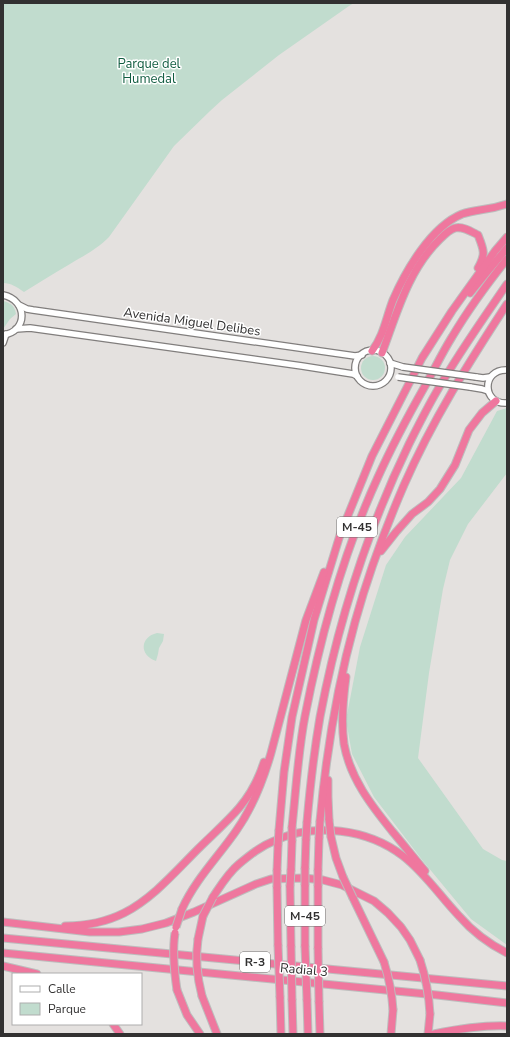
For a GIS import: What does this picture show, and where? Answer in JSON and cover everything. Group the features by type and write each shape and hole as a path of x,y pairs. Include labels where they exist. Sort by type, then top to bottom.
{"highway":[{"path":"372,350 382,333 393,301 408,270 437,231 453,218 465,213 507,204"},
{"path":"382,353 402,298 414,272 431,247 444,234 455,228 466,229 478,235 484,250 483,260 454,304 452,311"},
{"path":"200,1034 187,1015 178,990 174,973 173,947 182,909 197,883 236,831 256,798 266,772 306,620 372,456 422,358 452,311 495,251 507,237"},
{"path":"403,395 450,322 507,248"},
{"name":"M-45","path":"293,1034 290,886 292,827 305,718 326,621 358,524 377,477 399,433 451,338 507,259"},
{"name":"M-45","path":"308,1034 305,946 305,868 307,822 311,778 320,718 342,620 373,526 396,472 436,392 455,360 507,284"},
{"path":"320,1034 318,870 320,821 324,778 338,692 355,622 386,529 424,444 472,358 507,304"},
{"path":"376,558 412,514 428,502 440,488 455,465 470,430 482,413 496,402"},
{"path":"281,1034 277,870 284,772 292,717 314,620 340,535"},
{"path":"355,622 343,696 342,723 344,745 351,769 362,792 373,808 445,895 459,916"},
{"path":"3,922 49,927 91,924 118,915 146,900 239,807 250,792 263,766 277,718 286,695"},
{"path":"333,722 328,779 331,837 336,858 352,898 384,962 390,978 393,1010 391,1034"},
{"path":"217,1034 202,996 196,966 198,939 204,916 213,897 226,878 238,865 253,853 270,843 289,835 308,831 341,831 380,842 403,856 421,872 469,927 482,938 507,953"},
{"path":"49,927 72,931 103,933 142,929 166,923 194,912 238,891 271,879 304,878 323,880 342,885 374,901 401,926 410,940 420,960 428,986 430,1014 428,1031"},
{"name":"Radial 3","path":"3,938 507,986"},
{"name":"Radial 3","path":"3,953 421,993 507,1003"},
{"path":"3,966 32,973"},
{"path":"114,1025 120,1034"},
{"path":"434,1034 480,1026 507,1026"}],"main road":[{"name":"Avenida Miguel Delibes","path":"3,296 10,297 15,300 19,306 33,310 280,346 355,356 362,355"},
{"path":"16,329 22,315 19,306"},
{"path":"3,343 5,334 16,329 30,328 302,366 357,376"},
{"path":"387,379 390,371 390,363 385,355 372,350 366,352 358,358 355,367 357,376 363,383 368,385 379,385 387,379 398,377 488,391"},
{"path":"390,363 403,367 483,378 490,377 497,371 507,370"},
{"path":"490,377 488,384 488,391 490,395 496,402 507,403"}],"green space":[{"name":"Parque del Humedal","path":"3,3 354,3 279,55 210,111 174,146 109,237 100,245 91,252 24,292 14,286 3,283"},
{"path":"3,301 12,305 16,314 10,319 3,329"},
{"path":"373,356 382,359 385,368 382,377 373,380 364,377 361,368 364,359"},
{"path":"507,408 507,473 468,524 450,560 443,589 429,673 418,758 483,849 502,860 507,861 507,945 471,919 423,861 374,797 352,754 346,720 360,647 386,565 405,537 461,478 497,411"},
{"path":"157,633 164,634 156,661 147,655 144,651 144,646 147,638"}]}
